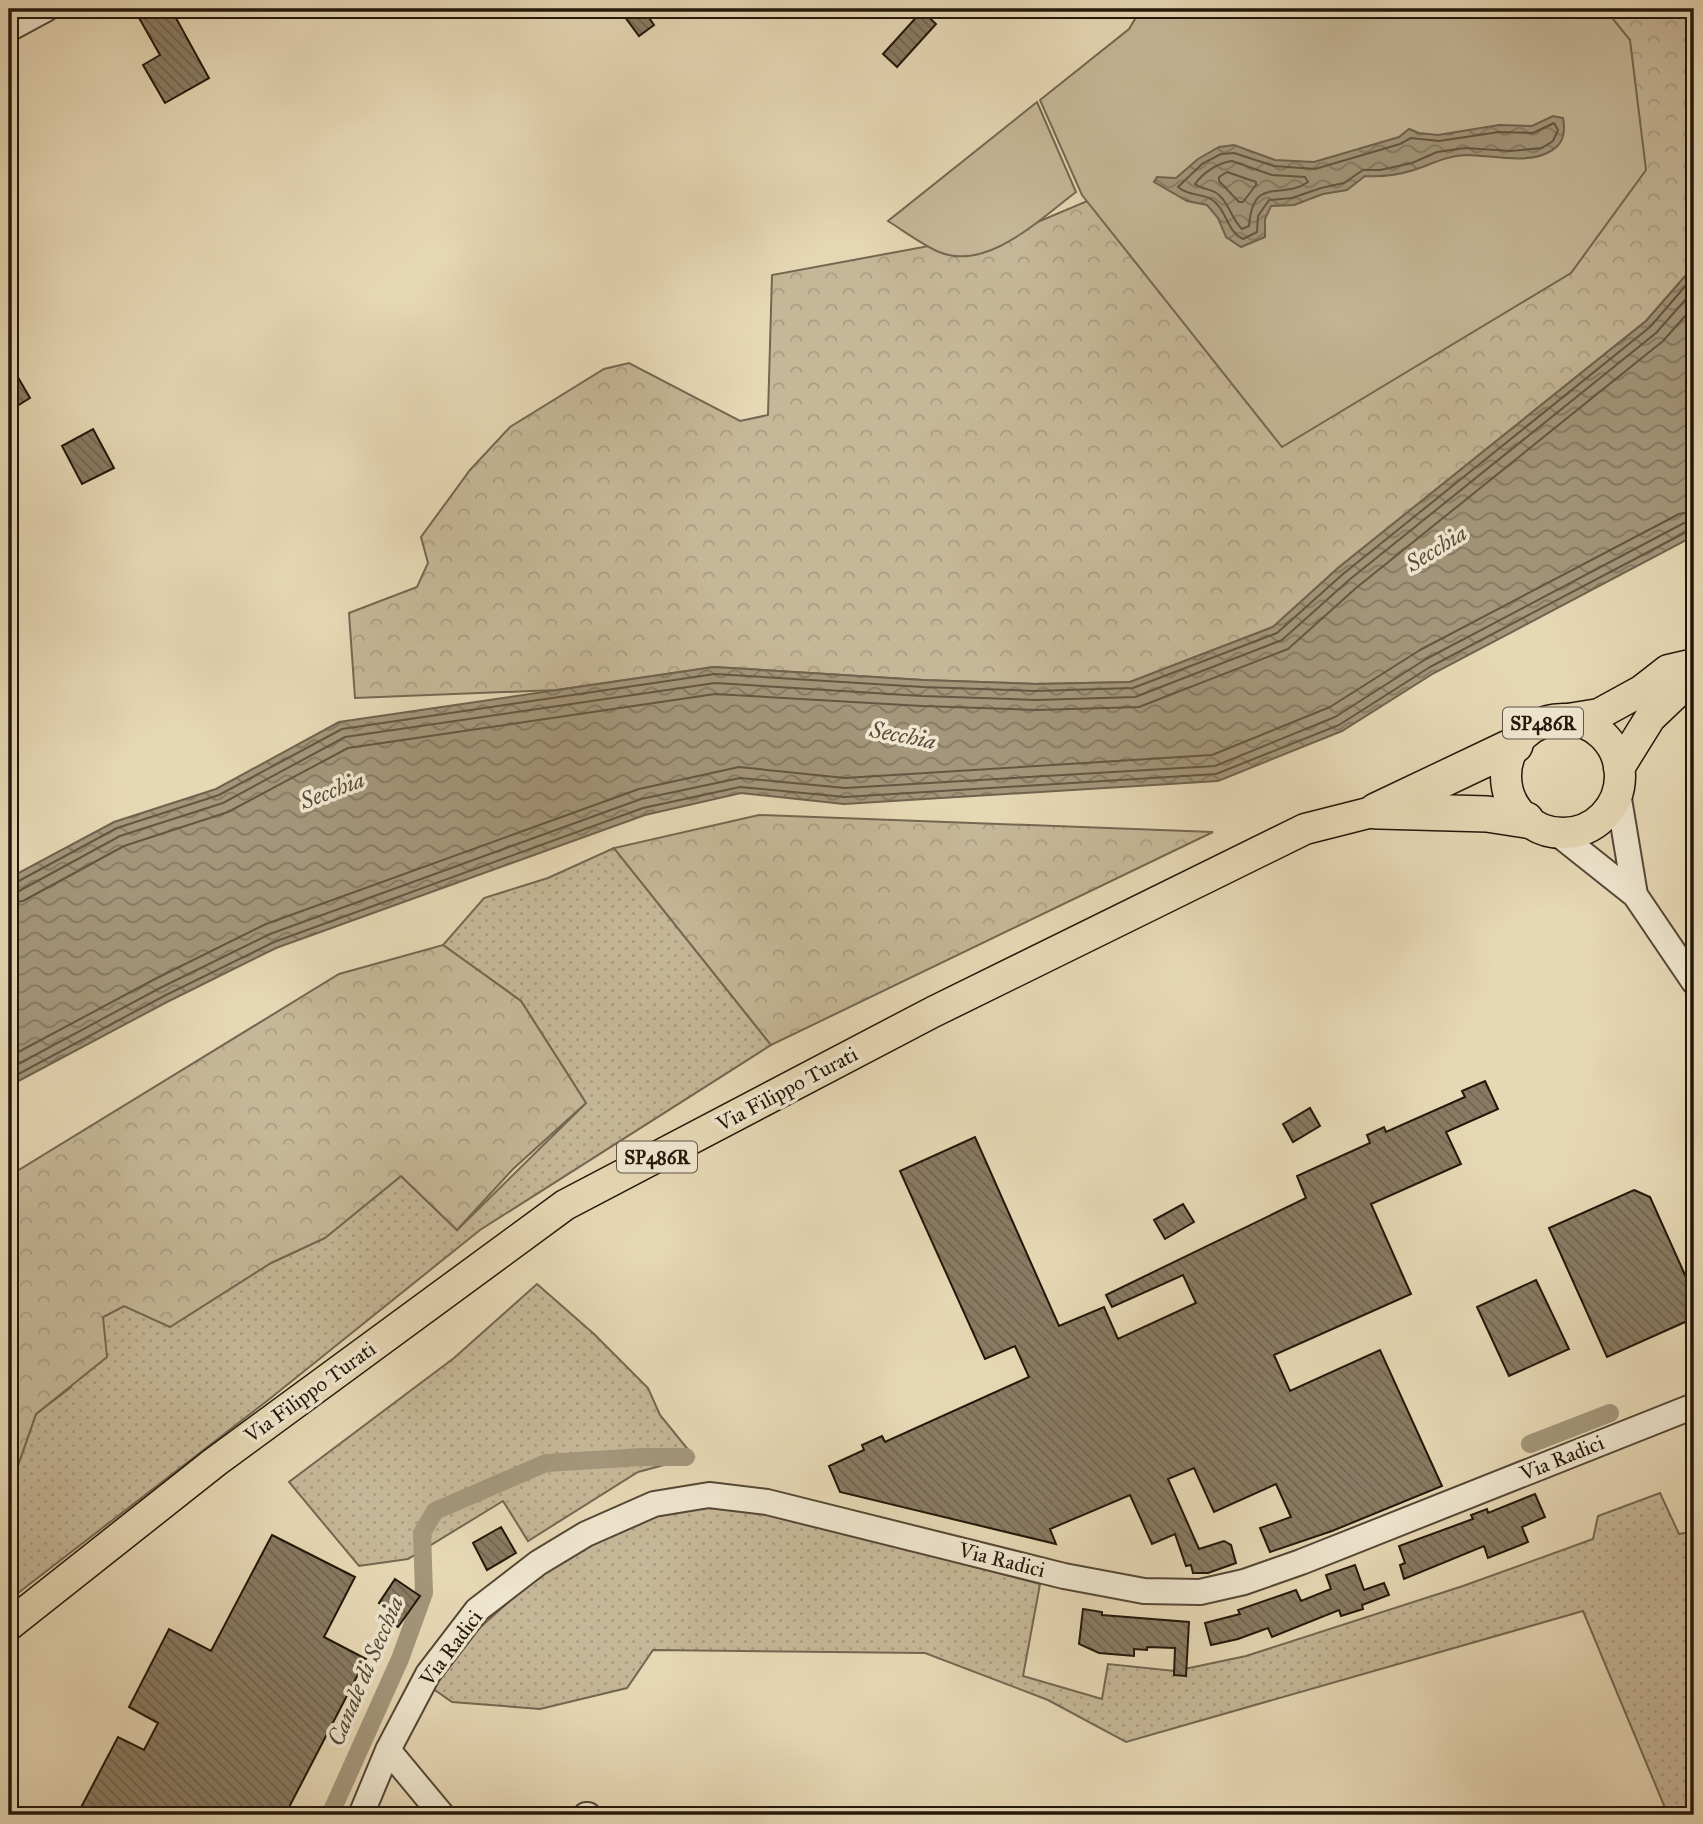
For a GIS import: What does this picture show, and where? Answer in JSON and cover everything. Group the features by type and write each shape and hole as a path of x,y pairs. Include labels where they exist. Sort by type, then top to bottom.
{"highway":[{"name":"SP486R","path":"1377,811 1515,745"},
{"name":"SP486R","path":"1377,811 1487,814 1542,827"}],"main road":[{"name":"SP486R","path":"1694,664 1668,670 1642,691 1599,714 1547,721 1529,730 1515,745 1508,760 1507,785 1515,808 1542,827 1583,830 1595,824 1605,815 1618,781 1650,718 1694,677"},
{"name":"SP486R","path":"1568,719 1586,724 1602,735 1614,750 1618,781"},
{"name":"Via Filippo Turati","path":"9,1625 215,1462 565,1205 933,1012 1305,830 1377,811"}],"street":[{"path":"9,29 46,9"},
{"path":"1618,781 1635,895"},
{"path":"1542,827 1635,895 1694,982"},
{"name":"Via Radici","path":"361,1815 388,1750 428,1674 477,1609 538,1563 586,1534 654,1504 709,1494 767,1502 1064,1576 1144,1591 1200,1591 1244,1581 1301,1562 1694,1406"},
{"path":"388,1750 442,1815"}],"green space":[{"path":"1141,9 1605,9 1630,40 1646,170 1571,273 1282,447 1082,195 1040,100 1129,29"},
{"path":"1245,9 1694,9 1694,266 1646,321 1338,568 1273,627 1130,682 1037,684 923,680 714,667 556,690 355,698 349,613 417,587 428,563 421,537 470,470 510,427 604,369 629,363 740,421 768,415 772,275 1021,229 1128,184"},
{"path":"1037,102 1076,192 1012,240 976,255 957,256 939,252 888,221"},
{"path":"759,815 1213,832 771,1045 614,848"},
{"path":"614,848 771,1045 480,1230 267,1401 9,1600 9,1471 16,1471 36,1414 71,1387 103,1317 124,1306 271,1263 325,1238 401,1176 457,1230 586,1103 521,1001 443,945 484,898 548,878"},
{"path":"443,945 521,1001 586,1103 513,1169 457,1230 401,1176 325,1238 271,1263 170,1327 124,1306 103,1317 107,1357 36,1414 16,1471 9,1471 9,1172 17,1171 339,974"},
{"path":"537,1284 594,1334 648,1388 660,1415 694,1457 638,1472 528,1541 503,1501 408,1559 359,1566 289,1482 454,1358"},
{"path":"1660,1493 1679,1534 1694,1531 1694,1815 1668,1815 1583,1611 1126,1742 1048,1700 925,1653 653,1650 627,1688 540,1709 452,1702 432,1688 475,1632 532,1581 590,1546 653,1516 705,1507 764,1512 1040,1584 1023,1676 1102,1699 1108,1664 1175,1671 1246,1656 1463,1586 1593,1539 1598,1516"}],"water":[{"path":"1553,116 1563,118 1564,129 1560,143 1547,153 1529,158 1466,155 1402,173 1365,176 1347,190 1323,194 1294,205 1271,206 1265,219 1265,237 1241,247 1226,237 1218,218 1207,205 1187,201 1154,182 1157,177 1176,178 1198,159 1219,147 1234,145 1275,160 1314,162 1399,137 1409,129 1438,135 1499,125 1532,126"},
{"name":"Secchia","path":"1694,266 1694,536 1434,673 1342,731 1218,781 844,804 741,793 645,815 276,948 9,1086 9,878 114,822 216,789 339,722 714,667 923,680 1037,684 1130,682 1273,627 1338,568 1646,321"}],"building":[{"path":"134,9 171,9 209,78 165,103 143,65 160,55"},
{"path":"619,9 643,9 654,25 639,36"},
{"path":"922,11 936,24 897,67 883,54"},
{"path":"9,362 30,398 9,411"},
{"path":"93,429 114,468 82,484 62,446"},
{"path":"1485,1081 1498,1109 1446,1132 1461,1164 1371,1204 1411,1294 1274,1355 1290,1391 1380,1350 1442,1486 1332,1531 1270,1552 1260,1528 1291,1517 1276,1484 1214,1512 1194,1468 1168,1479 1199,1549 1224,1541 1231,1545 1236,1563 1208,1573 1193,1573 1191,1565 1186,1566 1175,1534 1152,1544 1130,1495 1050,1529 1056,1544 840,1492 829,1466 864,1450 862,1445 882,1436 885,1442 1029,1377 1015,1346 985,1359 900,1171 975,1137 1059,1326 1104,1307 1118,1339 1196,1303 1183,1275 1112,1307 1106,1295 1306,1198 1297,1176 1370,1143 1367,1135 1384,1127 1386,1132 1465,1097 1462,1091"},
{"path":"1310,1108 1320,1126 1293,1142 1283,1124"},
{"path":"1634,1190 1650,1197 1694,1295 1694,1318 1607,1357 1549,1228"},
{"path":"1183,1204 1194,1222 1165,1239 1154,1220"},
{"path":"1536,1280 1569,1349 1509,1376 1477,1307"},
{"path":"1535,1494 1545,1517 1522,1527 1528,1542 1488,1558 1484,1546 1404,1579 1400,1565 1405,1563 1399,1546 1473,1519 1471,1515 1487,1509 1488,1513"},
{"path":"501,1527 516,1553 487,1570 473,1543"},
{"path":"272,1535 355,1577 324,1637 366,1659 285,1815 77,1815 118,1737 144,1750 158,1723 129,1707 169,1629 211,1651"},
{"path":"1355,1565 1364,1590 1384,1583 1389,1595 1362,1605 1363,1609 1341,1616 1339,1610 1272,1637 1268,1628 1211,1645 1205,1623 1240,1614 1238,1610 1296,1590 1301,1601 1331,1589 1326,1575"},
{"path":"395,1579 420,1596 398,1627 384,1618 390,1610 379,1603"},
{"path":"1083,1609 1102,1612 1102,1615 1189,1622 1186,1676 1174,1675 1175,1648 1134,1649 1134,1656 1099,1653 1079,1644"}],"waterway":[{"name":"Canale di Secchia","path":"1530,1444 1610,1413"},
{"name":"Canale di Secchia","path":"330,1815 400,1659 424,1593 422,1533 435,1511 546,1463 686,1457"}]}
